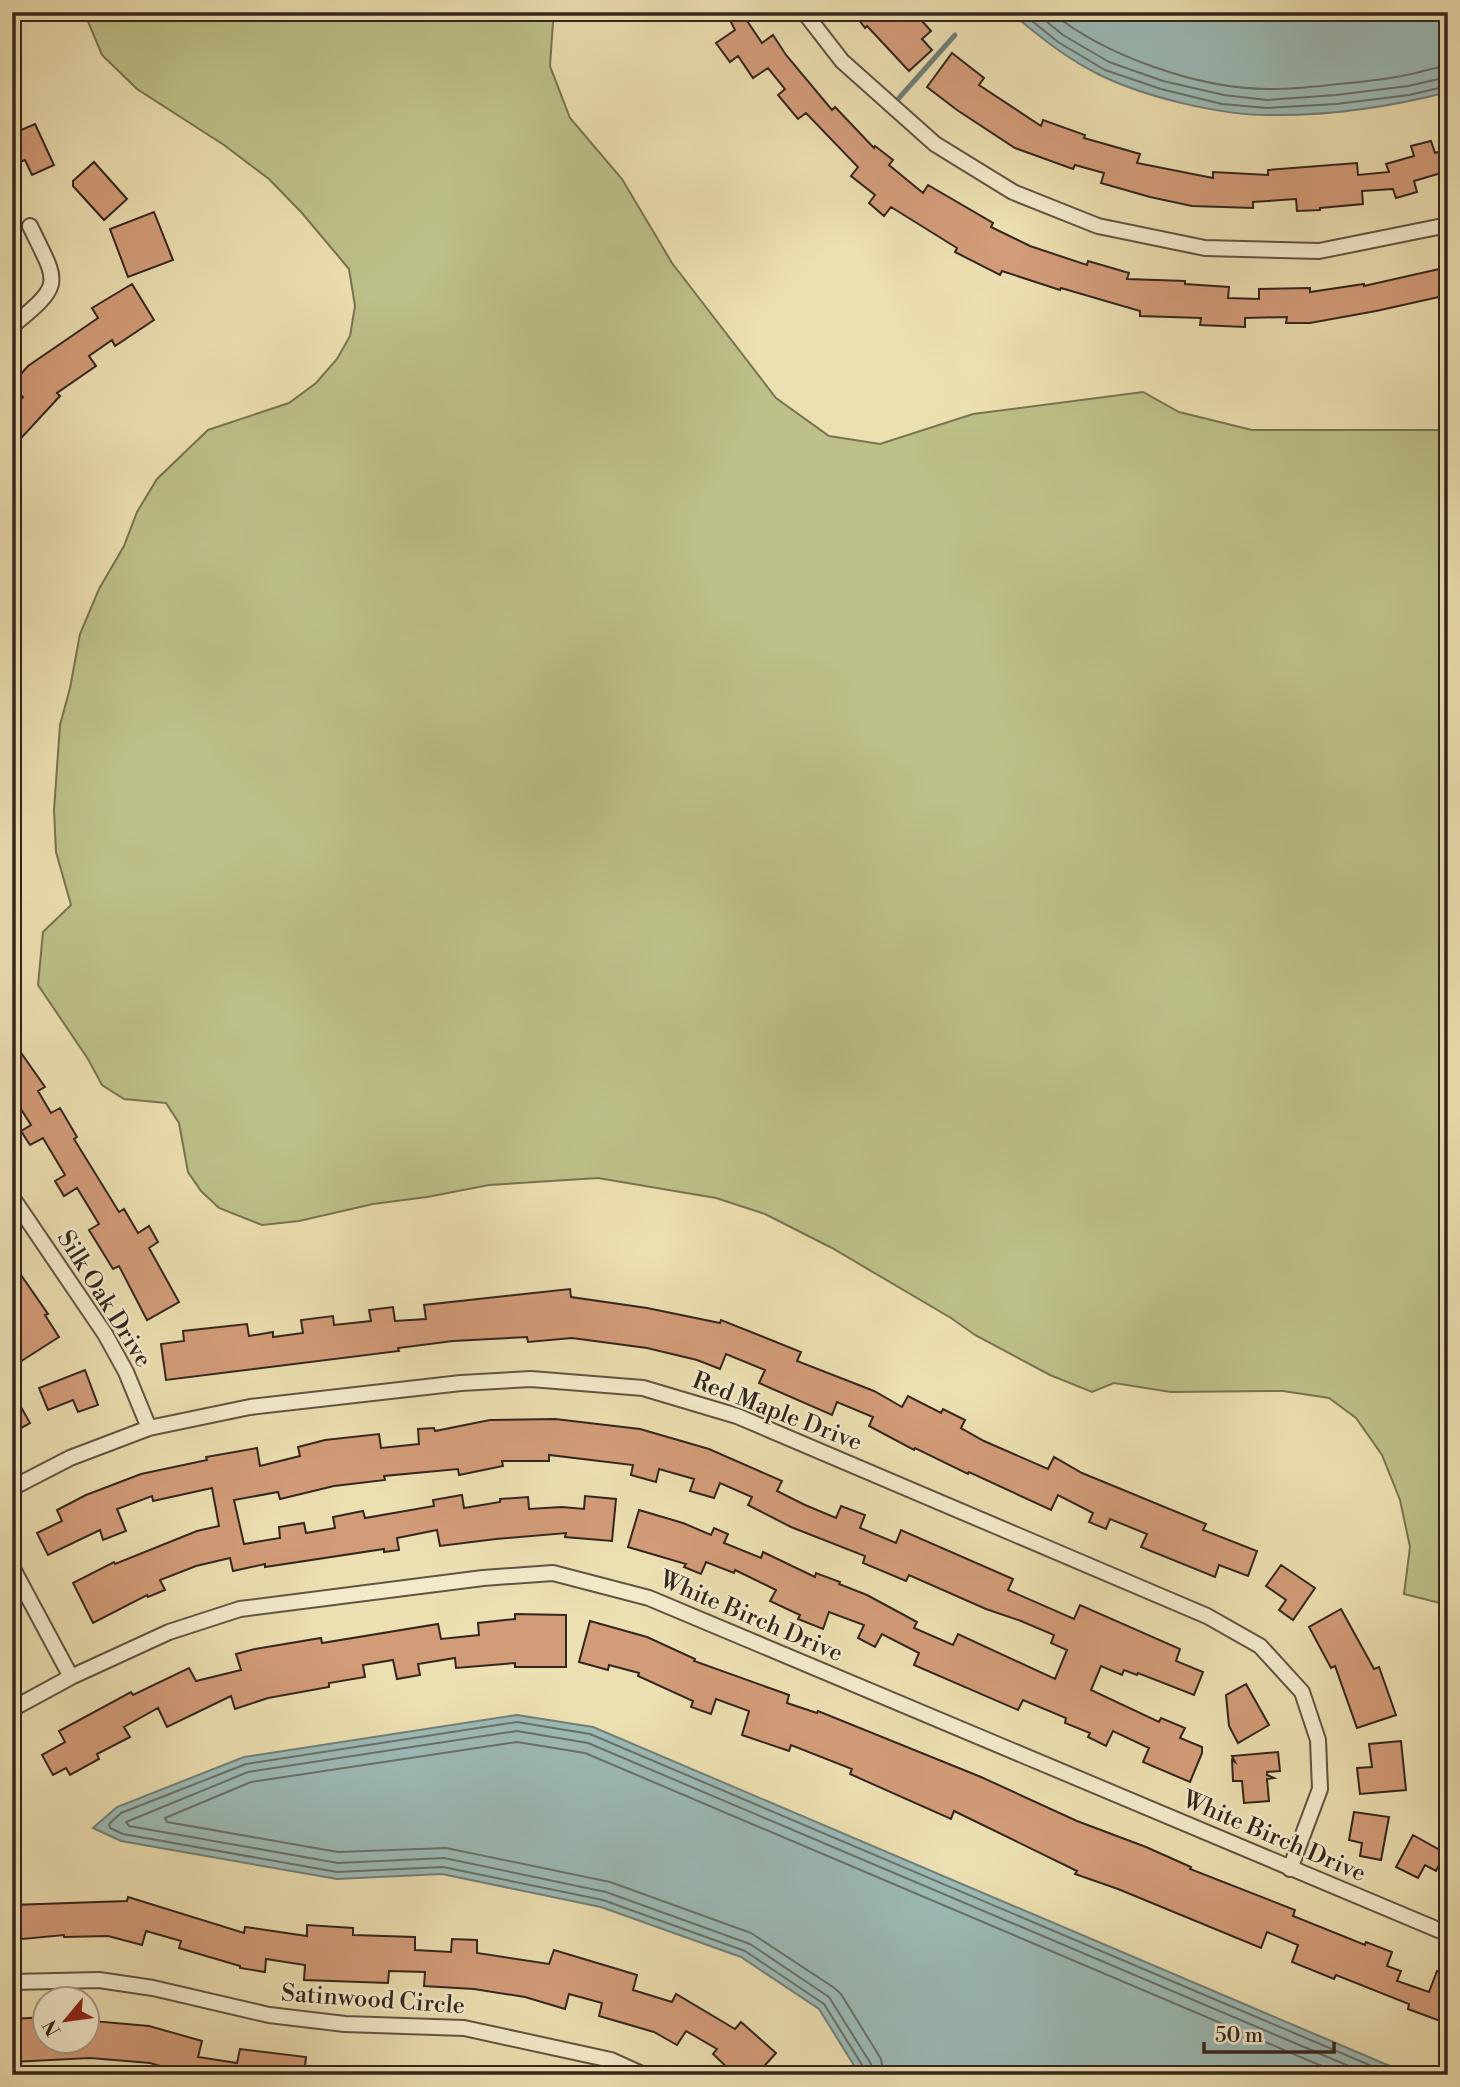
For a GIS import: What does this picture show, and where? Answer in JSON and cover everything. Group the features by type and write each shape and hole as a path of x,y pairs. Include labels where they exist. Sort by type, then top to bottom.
{"street":[{"path":"804,12 842,61 934,144 1013,192 1098,226 1205,248 1319,251 1448,225"},
{"path":"12,326 40,303 51,289 52,271 30,226"},
{"name":"Silk Oak Drive","path":"12,1197 105,1334 126,1372 149,1428"},
{"name":"Red Maple Drive","path":"12,1488 70,1458 149,1428 250,1407 461,1383 531,1379 643,1388 737,1416 1207,1616 1260,1646 1302,1692 1318,1740 1320,1789 1290,1869"},
{"path":"12,1567 71,1677"},
{"name":"White Birch Drive","path":"12,1709 71,1677 169,1632 240,1609 483,1578 553,1573 649,1598 1448,1934"},
{"name":"Satinwood Circle","path":"12,1982 99,1980 153,1988 269,2015 345,2024 464,2028 611,2060 644,2075"}],"green space":[{"path":"84,12 550,12 553,22 550,66 570,118 622,179 672,263 776,398 829,436 880,444 973,414 1143,392 1179,412 1252,430 1448,430 1448,1605 1404,1594 1410,1547 1400,1500 1382,1455 1356,1418 1329,1398 1283,1391 1171,1392 1114,1383 1092,1392 1050,1375 975,1335 832,1248 765,1214 716,1198 598,1178 489,1185 373,1204 299,1221 262,1225 219,1208 201,1191 188,1172 179,1123 166,1103 124,1099 102,1085 88,1059 38,985 43,932 71,905 56,852 54,810 60,725 80,634 99,589 124,546 137,512 157,479 208,430 289,403 316,383 337,359 350,336 355,306 349,269 302,213 269,179 224,145 137,89 102,55"}],"water":[{"path":"1010,12 1448,12 1448,92 1381,106 1313,114 1249,114 1206,108 1140,91 1089,70 1043,39"},
{"path":"517,1715 593,1727 1411,2075 860,2075 819,2009 741,1957 601,1907 442,1874 337,1879 121,1841 93,1828 117,1807 244,1757"}],"building":[{"path":"726,12 741,12 762,43 773,35 786,55 832,110 835,107 874,148 875,146 893,160 889,165 923,193 928,185 993,223 991,227 1030,246 1087,265 1088,261 1129,273 1127,279 1185,281 1185,284 1229,287 1228,298 1259,299 1259,289 1310,288 1310,292 1364,286 1448,267 1448,295 1310,323 1286,323 1287,317 1245,318 1245,327 1200,325 1201,318 1140,316 1140,311 1061,288 1060,290 1002,271 1000,275 955,252 957,248 891,207 884,216 869,203 875,195 851,176 858,167 806,113 798,119 778,95 785,89 768,68 753,78 738,56 730,62 716,43 735,30"},
{"path":"853,12 914,12 931,31 922,39 932,50 909,71 867,26 865,28"},
{"path":"952,53 984,78 979,85 1041,126 1043,120 1085,135 1084,138 1140,154 1137,163 1213,178 1213,172 1268,175 1268,170 1357,163 1358,175 1389,172 1386,164 1414,156 1411,146 1431,141 1435,153 1448,149 1448,171 1414,181 1417,192 1396,198 1393,189 1362,191 1363,204 1320,210 1297,211 1296,199 1253,202 1253,208 1192,206 1150,197 1101,183 1104,173 1075,165 1073,169 1015,148 957,110 927,87"},
{"path":"35,124 54,165 32,175 25,160 17,163 12,152 12,134"},
{"path":"94,162 127,199 104,220 73,186 73,181"},
{"path":"154,212 173,260 128,277 110,229"},
{"path":"132,284 154,320 115,346 112,340 89,356 96,366 57,393 60,396 12,448 12,409 23,397 12,384 28,366 98,318 92,308"},
{"path":"12,1040 45,1087 38,1091 51,1113 60,1108 77,1137 74,1139 119,1212 124,1209 138,1233 149,1226 158,1242 149,1248 179,1302 147,1320 119,1266 113,1269 89,1230 99,1224 77,1188 64,1196 55,1181 65,1175 43,1138 30,1145 21,1131 31,1125 12,1095"},
{"path":"12,1262 48,1314 45,1315 59,1337 12,1367"},
{"path":"570,1289 571,1297 647,1308 720,1323 721,1320 801,1352 797,1361 874,1391 902,1407 908,1396 941,1413 943,1409 965,1420 961,1428 984,1441 1048,1469 1054,1457 1082,1473 1206,1524 1203,1530 1257,1551 1248,1576 1219,1565 1215,1577 1141,1547 1147,1534 1110,1519 1106,1529 1089,1522 1093,1513 1058,1495 1051,1510 915,1448 914,1450 869,1426 873,1417 837,1402 832,1415 759,1383 765,1370 726,1354 720,1369 697,1360 647,1348 572,1338 528,1342 527,1337 453,1341 398,1348 399,1351 166,1380 161,1344 184,1341 183,1331 247,1324 249,1336 273,1332 273,1337 303,1333 301,1320 333,1316 334,1325 371,1321 369,1310 393,1307 395,1321 426,1319 424,1305"},
{"path":"85,1370 98,1405 78,1412 73,1400 48,1410 39,1388"},
{"path":"12,1391 30,1423 12,1433"},
{"path":"555,1419 640,1429 709,1449 782,1481 777,1491 805,1505 836,1518 841,1506 865,1515 860,1528 896,1543 901,1530 1013,1579 1008,1590 1074,1619 1080,1605 1180,1649 1176,1661 1203,1672 1194,1695 1138,1673 1137,1675 1124,1670 1122,1675 1101,1666 1091,1690 1159,1722 1161,1718 1185,1728 1180,1738 1202,1747 1190,1782 1143,1762 1149,1748 1113,1731 1106,1746 1088,1737 1090,1733 1065,1723 1066,1718 1023,1700 1018,1710 914,1665 919,1653 882,1634 875,1647 858,1638 864,1625 829,1612 823,1629 798,1619 800,1615 770,1601 776,1590 735,1570 734,1573 706,1562 701,1574 684,1567 686,1564 628,1547 639,1510 683,1523 711,1535 714,1528 728,1534 724,1543 761,1558 763,1552 815,1577 816,1573 840,1582 839,1584 867,1595 917,1622 914,1628 953,1645 958,1634 1055,1679 1067,1650 1051,1643 1054,1635 909,1575 906,1581 863,1563 865,1556 791,1527 748,1505 752,1497 720,1483 714,1498 690,1491 694,1479 659,1469 656,1482 631,1475 633,1465 549,1455 549,1461 502,1461 503,1466 459,1475 458,1469 384,1476 385,1480 334,1486 280,1499 278,1492 234,1500 244,1544 280,1538 279,1527 304,1523 306,1533 335,1528 333,1517 363,1511 365,1518 434,1506 433,1500 462,1495 464,1508 500,1502 500,1499 528,1497 529,1509 584,1509 585,1496 616,1499 612,1541 565,1537 566,1533 440,1546 437,1530 397,1538 399,1550 384,1552 384,1549 265,1567 265,1564 233,1571 230,1558 196,1566 160,1580 165,1590 148,1597 147,1595 93,1623 73,1583 114,1562 115,1564 197,1531 219,1526 212,1488 153,1501 152,1496 117,1509 126,1531 103,1540 100,1530 48,1555 37,1533 62,1521 57,1510 86,1495 141,1474 207,1460 206,1457 257,1448 260,1466 300,1456 298,1447 325,1440 379,1434 381,1448 419,1444 418,1429 434,1428 435,1431 490,1420"},
{"path":"1281,1565 1315,1588 1293,1620 1279,1610 1286,1600 1266,1586"},
{"path":"1341,1609 1374,1669 1379,1667 1396,1715 1357,1728 1335,1666 1331,1668 1309,1627"},
{"path":"515,1614 566,1615 566,1667 515,1667 515,1663 456,1668 455,1658 418,1664 420,1675 397,1679 393,1660 363,1665 365,1677 329,1683 329,1687 268,1698 235,1709 231,1696 167,1727 158,1708 124,1727 130,1737 97,1754 99,1759 70,1775 66,1768 53,1775 42,1755 65,1742 59,1731 131,1692 133,1695 189,1668 196,1681 241,1670 236,1654 255,1649 321,1638 322,1643 438,1624 441,1639 479,1635 478,1623 515,1619"},
{"path":"590,1621 647,1637 695,1659 694,1661 789,1695 787,1703 817,1713 818,1711 981,1777 1077,1821 1146,1847 1191,1867 1190,1869 1295,1910 1293,1916 1365,1945 1366,1942 1392,1952 1387,1966 1401,1971 1397,1981 1429,1992 1437,1971 1448,1975 1448,2010 1443,2022 1408,2009 1409,2004 1336,1975 1334,1979 1292,1962 1298,1945 1267,1932 1261,1948 1075,1874 1077,1871 954,1811 951,1819 850,1774 852,1769 791,1745 789,1751 742,1735 749,1711 716,1699 711,1714 691,1707 693,1701 638,1676 639,1673 609,1665 608,1670 579,1662"},
{"path":"1246,1684 1269,1725 1238,1743 1229,1726 1226,1695"},
{"path":"1401,1741 1406,1790 1360,1794 1357,1768 1372,1767 1369,1744"},
{"path":"1278,1752 1280,1771 1267,1772 1267,1775 1274,1778 1267,1779 1269,1801 1244,1803 1242,1781 1233,1781 1232,1760 1235,1762 1232,1756"},
{"path":"1354,1812 1389,1817 1381,1860 1360,1856 1362,1843 1349,1840"},
{"path":"1413,1835 1445,1853 1436,1871 1425,1865 1418,1878 1396,1867"},
{"path":"128,1897 244,1933 245,1927 307,1936 307,1925 353,1928 353,1935 415,1937 415,1950 451,1952 452,1939 477,1940 477,1953 549,1964 554,1950 637,1975 633,1990 672,2002 676,1994 735,2029 741,2022 776,2053 756,2075 735,2075 713,2054 717,2049 686,2031 677,2045 654,2032 599,2016 602,2003 569,1994 565,2009 525,1997 474,1989 424,1986 425,1972 389,1971 388,1983 304,1980 305,1965 266,1959 265,1972 240,1968 179,1948 181,1941 146,1931 142,1945 108,1936 64,1935 12,1940 12,1905 127,1901"},
{"path":"32,2018 32,2056 102,2056 102,2022 149,2026 202,2041 198,2057 237,2063 240,2049 306,2057 304,2075 191,2075 150,2063 90,2058 12,2062 12,2019"}],"waterway":[{"path":"899,98 955,35"}]}
